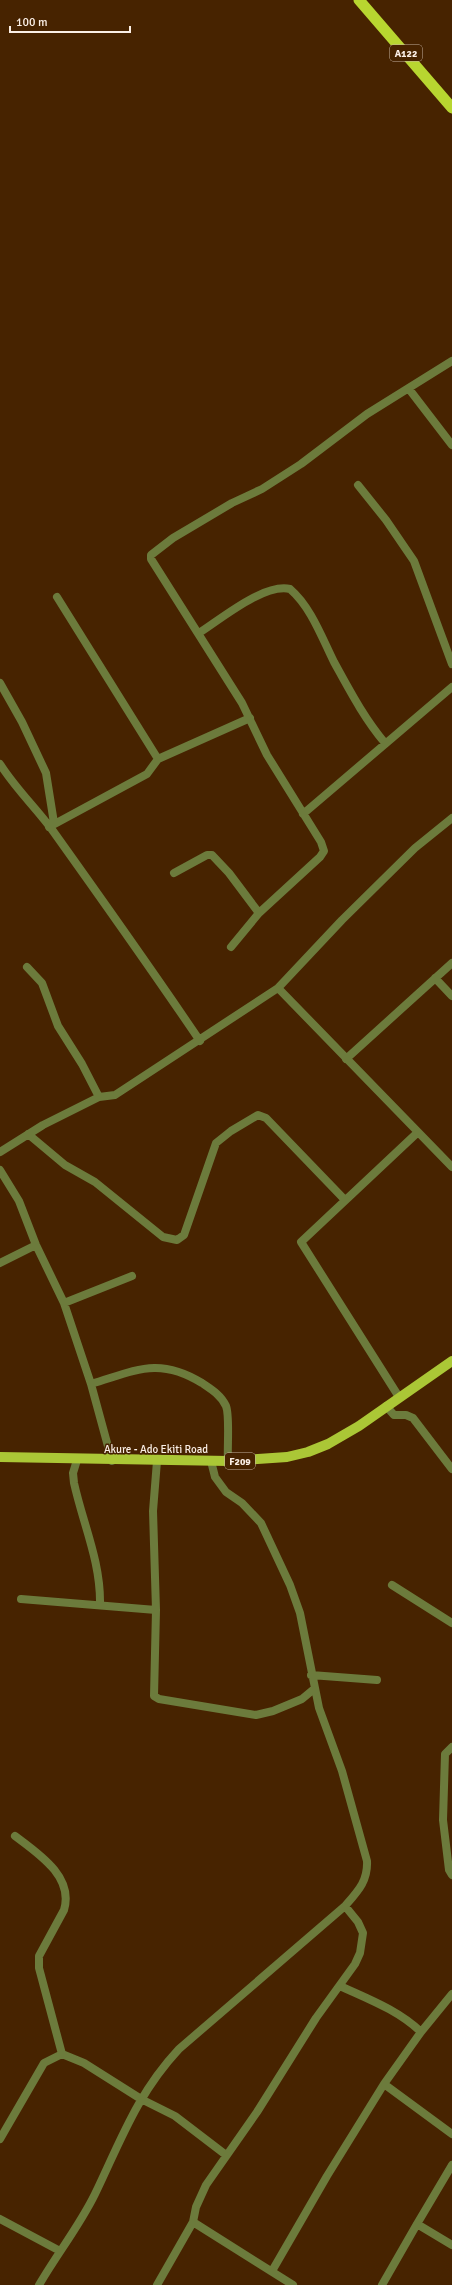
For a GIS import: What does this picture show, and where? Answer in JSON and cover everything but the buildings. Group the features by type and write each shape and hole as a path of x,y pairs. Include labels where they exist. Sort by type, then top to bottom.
{"highway":[{"name":"A122","path":"359,0 452,108"}],"main road":[{"name":"Akure - Ado Ekiti Road","path":"0,1457 77,1460 228,1461 264,1460 308,1452 345,1435 452,1361"}],"street":[{"path":"231,947 259,913 324,851 321,842 267,755 250,718 199,633 151,559 153,552 232,503 262,489 301,464 367,414 452,361"},
{"path":"408,389 452,445"},
{"path":"358,486 386,520 414,561 452,664"},
{"path":"199,633 274,588 290,588 298,596 316,626 360,711 385,744"},
{"path":"57,597 158,759"},
{"path":"0,683 22,722 46,773 52,825"},
{"path":"303,814 452,687"},
{"path":"52,825 147,774 158,759 250,718"},
{"path":"0,764 9,778 52,825 200,1041"},
{"path":"0,1152 28,1134 99,1097 115,1095 200,1041 278,988 342,920 403,860 452,818"},
{"path":"174,873 207,855 212,855 229,873 259,913"},
{"path":"346,1059 452,963"},
{"path":"27,967 42,983 58,1026 82,1064 99,1097"},
{"path":"435,978 452,996"},
{"path":"278,988 417,1133 452,1167"},
{"path":"28,1134 65,1166 95,1182 163,1237 171,1240 177,1240 184,1235 216,1144 232,1131 258,1115 266,1118 344,1199"},
{"path":"399,1397 300,1242 344,1199 417,1133"},
{"path":"0,1170 25,1212 36,1245 64,1302 91,1384 112,1460"},
{"path":"0,1263 36,1245"},
{"path":"64,1302 132,1276"},
{"path":"91,1384 146,1368 177,1370 192,1377 220,1396 226,1407 228,1461"},
{"path":"386,1406 394,1415 410,1416 416,1421 452,1469"},
{"path":"77,1460 73,1473 74,1483 97,1570 100,1586 100,1605"},
{"path":"157,1461 153,1512 156,1610 154,1696 159,1699 256,1715 273,1711 302,1699 314,1689"},
{"path":"39,2285 95,2194 112,2155 140,2099 167,2062 179,2049 345,1906 363,1885 367,1873 367,1861 342,1771 314,1689 300,1613 290,1585 261,1523 242,1503 226,1492 214,1476 211,1461"},
{"path":"392,1585 452,1623"},
{"path":"21,1599 156,1610"},
{"path":"311,1675 377,1680"},
{"path":"452,1747 445,1754 443,1820 450,1870 452,1874"},
{"path":"15,1836 52,1866 64,1890 66,1904 64,1910 39,1956 39,1968 62,2054"},
{"path":"157,2285 193,2222 196,2207 206,2185 226,2155 243,2134 316,2018 355,1964 362,1943 363,1933 358,1922 345,1906"},
{"path":"340,1986 378,2003 410,2022 421,2032"},
{"path":"272,2271 327,2176 384,2084 421,2032 452,1994"},
{"path":"0,2140 44,2062 62,2054 84,2063 140,2099 175,2116 226,2155"},
{"path":"384,2084 452,2134"},
{"path":"382,2285 452,2165"},
{"path":"0,2218 60,2251"},
{"path":"193,2222 293,2285"},
{"path":"417,2224 452,2245"}]}
